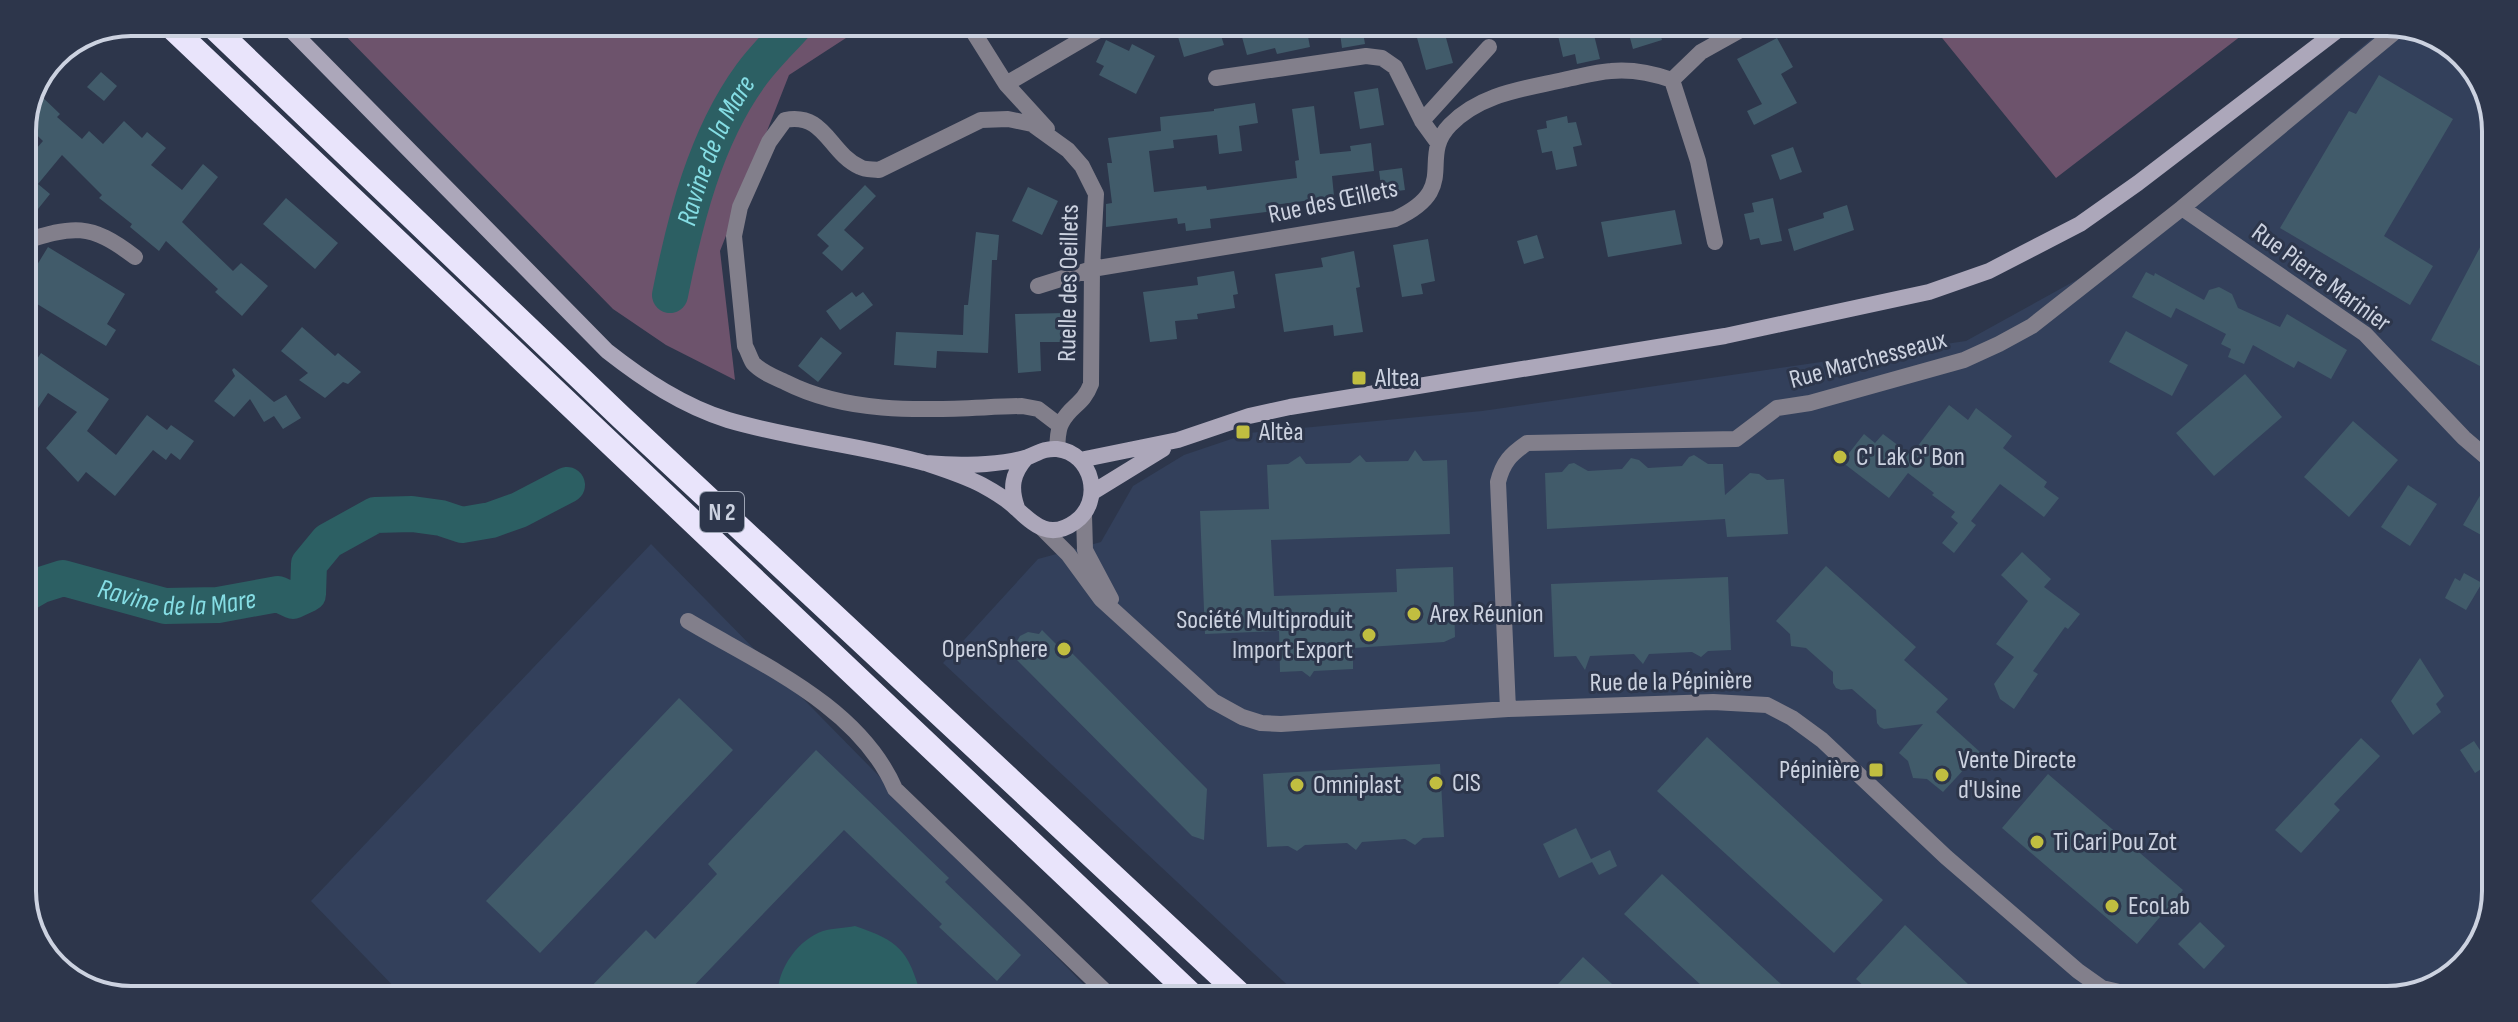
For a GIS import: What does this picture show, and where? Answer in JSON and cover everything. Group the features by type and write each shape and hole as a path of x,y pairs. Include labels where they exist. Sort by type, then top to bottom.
{"highway":[{"name":"N 2","path":"181,36 1182,986"},
{"name":"N 2","path":"223,36 633,428 1231,986"}],"street":[{"path":"297,36 607,351 645,381 727,419 925,463 981,484 1017,508"},
{"name":"Ruelle des Oeillets","path":"976,36 1006,84 1082,166 1096,194 1091,384 1086,399 1069,411 1059,425 1038,409 1022,406 870,407 812,394 769,375 753,362 745,346 734,236 740,207 769,142 785,120 807,120 819,127 842,154 861,168 879,170 981,120 1008,119 1032,124 1059,142"},
{"path":"1006,84 1088,36"},
{"path":"1672,80 1701,52 1730,36"},
{"path":"1080,460 1178,440 1249,416 1290,407 1725,336 1929,292 1989,271 2080,224 2330,36"},
{"name":"Rue Marchesseaux","path":"1508,709 1498,482 1502,467 1511,453 1527,443 1736,439 1777,408 1810,403 1964,360 2032,326 2182,208 2389,36"},
{"path":"1422,121 1489,47"},
{"path":"1216,78 1366,56 1382,58 1395,67 1422,121 1438,143 1450,126 1479,103 1508,92 1609,71 1650,73 1672,80"},
{"path":"1672,80 1698,161 1715,242"},
{"name":"Rue des Œillets","path":"1038,286 1092,269 1395,219 1413,210 1430,193 1436,182 1438,143"},
{"name":"Rue Pierre Marinier","path":"2182,208 2365,334 2482,453"},
{"path":"36,238 64,229 76,229 113,240 135,257"},
{"path":"1057,449 1059,425"},
{"path":"1093,492 1178,440"},
{"path":"925,463 986,464 1057,449 1080,460 1090,474 1093,492 1084,515 1065,527 1042,528 1027,521 1012,495 1012,481 1017,468 1026,458"},
{"path":"1084,515 1085,550 1125,620"},
{"name":"Rue de la Pépinière","path":"1042,528 1068,554 1101,599 1213,701 1242,717 1261,723 1508,709 1713,702 1767,705 1792,718 1822,740 1946,857 2099,986"},
{"path":"688,621 836,712 877,754 895,789 1100,986"}],"shaded area":[{"path":"346,36 849,36 789,75 720,251 735,380 666,345 613,309"},
{"path":"1941,36 2241,36 2056,178"},
{"path":"2375,36 2406,38 2434,49 2458,68 2472,89 2482,125 2482,891 2475,927 2466,944 2450,962 2429,976 2387,986 1288,986 943,663 1038,559 1101,542 1133,486 1184,455 1249,433 1482,411 1966,341 2100,267"},
{"path":"651,544 1085,986 393,986 311,901"},
{"path":"855,926 882,937 906,957 918,986 779,986 791,956 806,941 823,931"}],"building":[{"path":"1178,36 1221,36 1224,45 1184,57"},
{"path":"1308,36 1310,47 1277,54 1275,48 1247,55 1242,37"},
{"path":"1340,36 1364,36 1365,44 1342,48"},
{"path":"1417,36 1446,36 1453,63 1426,70"},
{"path":"1558,36 1594,36 1600,59 1577,64 1575,54 1563,57"},
{"path":"1629,36 1661,36 1662,40 1633,49"},
{"path":"1777,38 1793,67 1781,74 1797,103 1754,125 1747,111 1762,104 1737,59"},
{"path":"1106,40 1129,51 1132,44 1155,56 1136,94 1099,75 1104,66 1096,62"},
{"path":"101,72 117,86 104,101 87,87"},
{"path":"2379,75 2453,119 2384,236 2433,266 2410,305 2280,228 2349,111 2356,114"},
{"path":"1378,88 1384,125 1360,129 1354,92"},
{"path":"43,97 60,114 57,117 82,139 89,131 103,144 124,121 142,138 147,132 166,148 151,165 182,190 203,164 218,177 182,222 233,271 241,263 268,286 242,316 166,241 159,251 130,227 132,224 99,198 102,195 62,155 38,184 50,194 36,212 36,149 43,141 36,134"},
{"path":"1255,103 1258,123 1239,126 1242,151 1219,154 1217,135 1173,140 1174,148 1149,151 1154,192 1206,186 1207,190 1297,178 1295,161 1299,160 1292,109 1314,106 1320,154 1351,151 1350,146 1371,143 1374,171 1332,176 1335,206 1312,209 1311,200 1274,205 1275,211 1210,219 1211,228 1186,231 1185,223 1178,224 1177,218 1106,227 1106,204 1112,203 1107,163 1112,163 1108,138 1161,131 1160,117"},
{"path":"1567,116 1568,123 1576,122 1582,145 1573,147 1577,166 1556,170 1552,151 1542,153 1537,130 1547,128 1546,121"},
{"path":"1793,147 1802,172 1780,180 1771,155"},
{"path":"1402,168 1405,190 1382,193 1379,171"},
{"path":"865,185 876,196 844,230 864,248 842,271 822,253 829,246 817,235"},
{"path":"1028,187 1058,201 1042,235 1012,221"},
{"path":"286,198 338,243 315,269 263,224"},
{"path":"1773,198 1782,241 1761,245 1759,238 1750,240 1744,214 1754,212 1752,203"},
{"path":"1847,205 1854,230 1794,251 1788,229 1824,218 1823,213"},
{"path":"1675,210 1682,244 1608,257 1601,222"},
{"path":"976,232 999,235 997,260 992,260 988,353 937,351 936,368 894,365 896,332 963,335 964,305 968,305"},
{"path":"1537,235 1544,258 1524,264 1517,241"},
{"path":"1428,239 1435,281 1421,284 1423,294 1402,297 1393,245"},
{"path":"2482,244 2482,367 2431,340"},
{"path":"48,247 125,294 107,324 116,330 106,346 36,303 37,265"},
{"path":"1354,251 1363,332 1334,336 1333,325 1284,332 1275,274 1323,267 1321,258"},
{"path":"1234,271 1238,294 1233,295 1235,308 1197,314 1198,319 1175,321 1177,339 1150,342 1143,292 1198,285 1197,277"},
{"path":"2146,272 2154,276 2155,273 2204,300 2209,290 2219,287 2232,294 2238,308 2280,327 2287,314 2347,350 2331,379 2298,361 2294,368 2253,345 2244,364 2228,357 2231,349 2221,344 2226,334 2176,308 2171,318 2132,297"},
{"path":"852,292 856,297 863,292 873,305 840,330 826,311"},
{"path":"1067,313 1067,342 1040,342 1041,371 1018,373 1015,314"},
{"path":"302,327 335,356 338,353 361,372 348,384 343,382 325,398 299,380 308,373 281,351"},
{"path":"2126,331 2188,365 2172,396 2109,362"},
{"path":"821,337 842,353 818,382 798,366"},
{"path":"41,353 109,399 87,431 116,455 147,415 167,430 171,425 194,441 180,460 171,453 166,460 153,450 115,496 86,472 78,482 46,448 77,412 48,393 36,411 36,360"},
{"path":"234,368 274,402 286,395 301,418 283,429 274,416 264,422 250,399 234,417 214,401 235,376"},
{"path":"2245,374 2282,417 2214,476 2176,433"},
{"path":"1949,405 1968,420 1976,408 2012,436 2003,448 2047,482 2044,487 2059,498 2044,517 2000,484 1971,521 1976,525 1954,553 1942,543 1958,523 1951,517 1955,512 1932,495 1934,493 1908,473 1889,498 1842,462 1864,434 1875,443 1883,434 1911,455"},
{"path":"2353,421 2398,460 2349,517 2304,477"},
{"path":"1415,450 1423,461 1447,460 1450,534 1271,540 1274,596 1397,592 1396,569 1453,567 1455,637 1444,642 1353,648 1353,669 1314,671 1310,677 1302,671 1280,672 1279,631 1205,634 1200,511 1269,509 1267,465 1288,464 1300,456 1306,464 1350,463 1360,455 1366,462 1408,461"},
{"path":"1694,455 1708,464 1723,464 1725,495 1750,473 1759,474 1767,480 1784,479 1788,534 1727,537 1725,519 1547,529 1545,473 1562,472 1574,463 1588,471 1622,469 1631,458 1648,468 1682,466"},
{"path":"2408,485 2437,504 2410,546 2381,527"},
{"path":"2482,492 2482,535 2463,525"},
{"path":"2022,552 2051,579 2044,587 2080,614 2068,629 2065,627 2033,671 2038,674 2014,709 2000,699 1994,684 2014,657 1996,644 2028,601 2001,575"},
{"path":"1826,566 1916,647 1904,660 1948,699 1936,712 1980,752 1943,792 1927,779 1913,778 1908,761 1899,753 1923,724 1880,727 1876,710 1852,689 1836,688 1833,672 1806,648 1791,646 1790,634 1776,621"},
{"path":"2464,573 2482,583 2466,610 2445,598 2455,578 2460,581"},
{"path":"1728,577 1731,650 1708,651 1701,657 1692,652 1649,654 1643,664 1634,654 1590,656 1585,670 1576,656 1554,657 1551,584"},
{"path":"1042,630 1059,647 1063,644 1207,789 1204,840 1192,836 1017,660 1020,636 1028,632 1039,634"},
{"path":"2420,658 2444,696 2436,704 2441,712 2413,735 2391,701"},
{"path":"679,698 733,750 540,953 486,901"},
{"path":"1707,737 1883,900 1834,953 1657,791"},
{"path":"2361,738 2380,756 2334,804 2340,810 2301,853 2275,830"},
{"path":"2474,741 2482,753 2482,768 2475,773 2460,750"},
{"path":"816,750 949,878 945,882 1021,955 997,981 844,830 694,986 592,986 646,930 655,939 717,874 708,864"},
{"path":"1440,764 1444,837 1423,838 1415,845 1405,839 1362,842 1356,850 1347,843 1305,845 1297,851 1288,846 1267,847 1263,774"},
{"path":"2048,774 2183,890 2137,944 2002,828"},
{"path":"1576,828 1591,859 1610,850 1617,866 1599,875 1592,862 1559,878 1543,844"},
{"path":"1662,874 1783,986 1702,986 1624,914"},
{"path":"2200,922 2225,946 2204,969 2178,944"},
{"path":"1905,925 1970,986 1864,986 1856,979"},
{"path":"1583,957 1614,986 1556,986"}],"waterway":[{"name":"Ravine de la Mare","path":"670,295 690,209 721,125 751,75 785,36"},
{"name":"Ravine de la Mare","path":"36,588 63,578 165,606 218,605 278,594 293,601 308,594 309,564 328,541 375,515 412,514 462,525 491,520 519,510 567,485"}],"place":[{"name":"Altea","path":"1359,378"},
{"name":"Altèa","path":"1243,432"},
{"name":"C' Lak C' Bon","path":"1840,457"},
{"name":"Arex Réunion","path":"1414,614"},
{"name":"Société Multiproduit Import Export","path":"1369,635"},
{"name":"OpenSphere","path":"1064,649"},
{"name":"Pépinière","path":"1876,770"},
{"name":"Vente Directe d'Usine","path":"1942,775"},
{"name":"CIS","path":"1436,783"},
{"name":"Omniplast","path":"1297,785"},
{"name":"Ti Cari Pou Zot","path":"2037,842"},
{"name":"EcoLab","path":"2112,906"}]}
